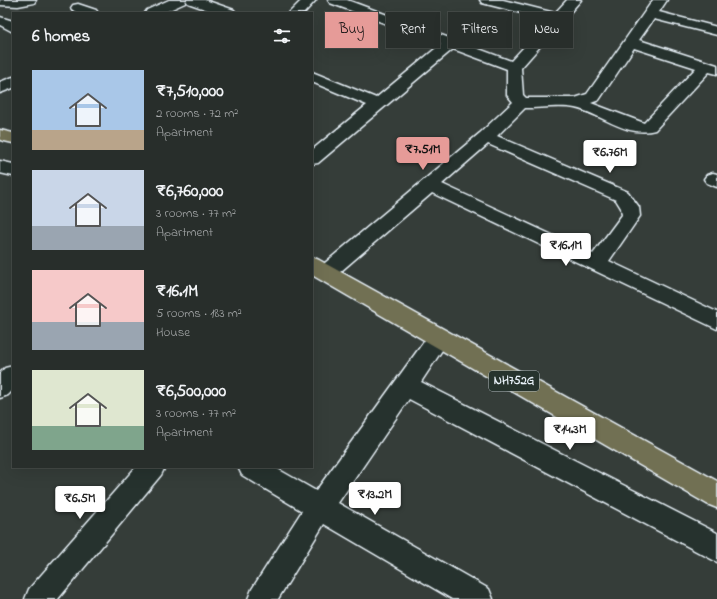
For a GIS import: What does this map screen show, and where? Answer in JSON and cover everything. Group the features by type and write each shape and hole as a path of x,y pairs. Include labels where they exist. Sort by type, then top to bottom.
{"highway":[{"path":"0,135 12,138"},
{"name":"NH752G","path":"319,269 717,495"}],"street":[{"path":"0,1 18,2 29,0"},
{"path":"193,0 226,12"},
{"path":"297,12 309,0"},
{"path":"335,0 448,42"},
{"path":"487,0 534,12"},
{"path":"563,12 574,0"},
{"path":"319,269 430,185 486,137 521,104 578,103 593,97 660,0"},
{"path":"154,12 170,2"},
{"path":"78,8 88,12"},
{"path":"651,14 717,31"},
{"path":"0,21 10,24 12,27"},
{"path":"578,103 637,127 650,127 711,68 631,42"},
{"path":"315,153 378,104 448,46"},
{"path":"464,48 514,67"},
{"path":"521,104 515,95 514,67 531,48"},
{"path":"313,77 378,104"},
{"path":"0,88 12,82"},
{"path":"486,137 622,196 630,207 630,216 596,264"},
{"path":"0,166 12,170"},
{"path":"430,185 717,321"},
{"path":"262,599 320,507 439,338"},
{"path":"0,388 12,376"},
{"path":"406,386 717,548"},
{"path":"39,599 151,468"},
{"path":"253,468 480,599"}]}
